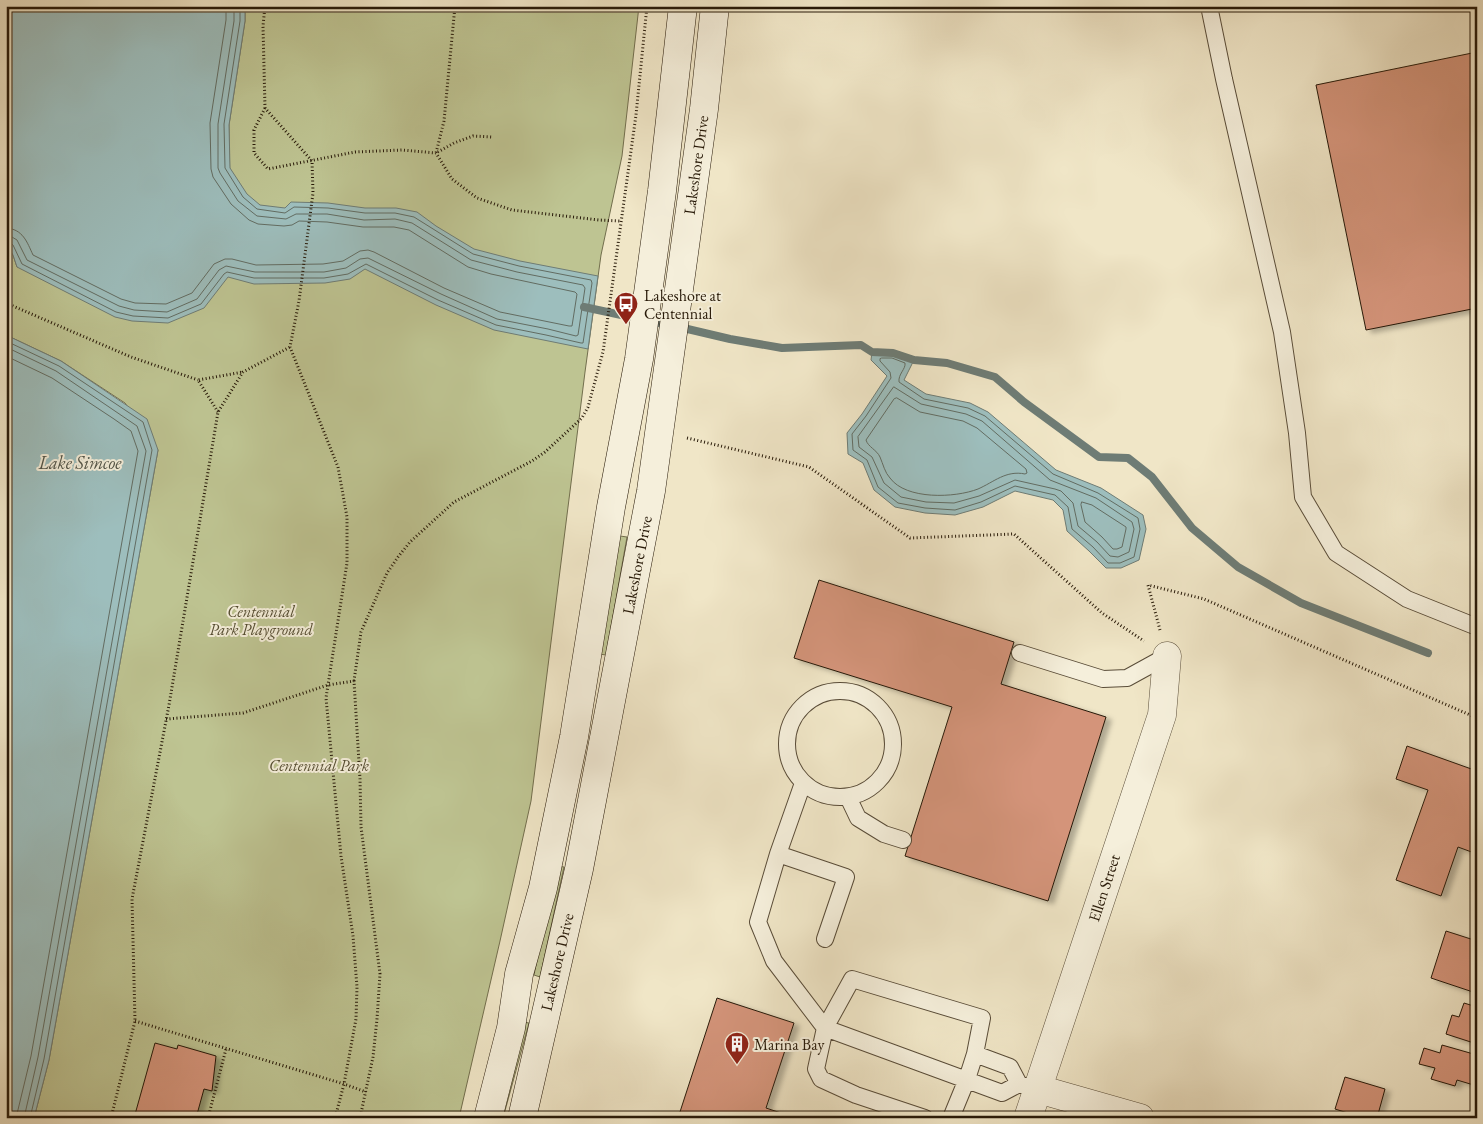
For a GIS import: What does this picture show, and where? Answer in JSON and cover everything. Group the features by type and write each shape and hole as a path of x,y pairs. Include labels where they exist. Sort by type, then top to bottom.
{"main road":[{"path":"488,1118 511,1028 519,974 543,888 574,737 611,508 639,359 662,190 683,6"},
{"name":"Lakeshore Drive","path":"522,1118 580,859 651,491 704,109 715,6"},
{"name":"Ellen Street","path":"1028,1118 1028,1086 1162,715 1167,656"},
{"path":"1028,1086 1140,1118"}],"lane":[{"path":"1209,6 1282,332 1297,433 1303,497 1336,553 1407,599 1477,627"},
{"path":"1020,653 1103,679 1127,678 1167,656"},
{"path":"833,692 850,692 866,698 880,709 889,724 893,742 891,760 883,776 870,789 848,797 835,798 818,793 803,783 792,770 787,753 787,736 792,720 802,706 816,696 833,692"},
{"path":"803,783 778,854 758,922 774,961 825,1028 1002,1093 1028,1086 1010,1067 975,1054"},
{"path":"848,797 858,818 884,834 903,840"},
{"path":"778,854 846,877 825,939"},
{"path":"925,1118 856,1095 820,1079 816,1069 825,1028 852,979 982,1018 975,1054 951,1118"}],"path":[{"path":"265,6 263,26 265,108 254,130 254,153 268,169 355,152 402,150 436,154 454,143 473,136 492,137"},
{"path":"455,6 444,121 436,154 452,179 477,198 512,210 620,221"},
{"path":"360,1118 373,1057 380,974 361,826 354,681 361,632 387,573 410,542 454,502 532,461 582,418 588,407 603,352 636,115 648,6"},
{"path":"265,108 312,161 313,193 299,301 290,347 338,467 347,517 347,563 326,698 341,856 353,936 357,987 356,1019 344,1084 335,1118"},
{"path":"6,303 131,358 198,380 243,372 290,347"},
{"path":"111,1118 135,1021 132,899 166,719 218,412 243,372"},
{"path":"198,380 218,412"},
{"path":"688,438 809,466 910,538 1014,534 1102,613 1167,656"},
{"path":"1167,656 1148,585 1204,599 1477,718"},
{"path":"166,719 243,713 328,685 354,681"},
{"path":"135,1021 366,1092"},
{"path":"208,1118 226,1049"}],"green space":[{"name":"Centennial Park","path":"245,6 639,6 622,156 601,255 585,372 531,801 459,1118 34,1118 49,1060 158,450 125,403 61,361 6,335 6,243 17,267 230,198 229,125 245,21"},
{"path":"620,536 627,537 606,655 599,654"},
{"path":"556,866 564,867 540,977 534,975"},
{"path":"523,1022 529,1023 503,1118 498,1118"}],"water":[{"path":"6,6 245,6 245,21 229,125 230,168 247,194 260,205 285,208 291,202 328,203 365,208 396,208 417,212 474,249 520,261 598,276 588,349 494,330 436,305 365,269 350,279 325,283 254,284 228,277 204,308 168,323 132,321 115,317 17,267 6,243"},
{"name":"Lake Simcoe","path":"6,335 61,361 147,419 158,450 49,1060 34,1118 6,1118"},
{"path":"872,352 893,353 914,360 904,380 926,394 970,403 988,412 1056,470 1101,488 1143,515 1146,529 1139,560 1121,568 1106,568 1067,531 1063,510 1053,500 1015,491 983,507 955,515 925,513 895,507 874,490 863,463 848,454 847,433 887,376 871,360"}],"building":[{"path":"1477,52 1477,308 1366,330 1316,85"},
{"path":"819,580 1014,642 1001,684 1106,717 1048,901 905,856 952,707 794,658"},
{"path":"1407,746 1477,771 1477,854 1458,847 1441,896 1396,880 1428,790 1396,779"},
{"path":"1446,931 1477,941 1477,1004 1473,1003 1476,993 1431,978"},
{"name":"Marina Bay","path":"717,998 794,1023 766,1108 796,1118 678,1118"},
{"path":"1464,1003 1477,1007 1477,1044 1446,1034 1452,1015 1459,1017"},
{"path":"155,1043 177,1049 178,1045 216,1056 212,1091 204,1089 196,1118 134,1118"},
{"path":"1442,1045 1477,1055 1477,1086 1457,1080 1455,1086 1431,1079 1435,1068 1419,1064 1424,1048 1440,1053"},
{"path":"1345,1077 1385,1089 1377,1118 1354,1118 1350,1117 1351,1114 1335,1109"}],"waterway":[{"path":"584,307 668,325"},
{"path":"679,327 730,339 782,348 861,345 872,352 893,353 914,360 947,363 995,377 1024,402 1099,457 1128,458 1152,477 1192,528 1238,567 1301,603 1428,653"}],"place":[{"name":"Lakeshore at Centennial","path":"626,325"},
{"name":"Marina Bay","path":"737,1065"}],"park label":[{"name":"Centennial Park Playground","path":"261,620"}]}
